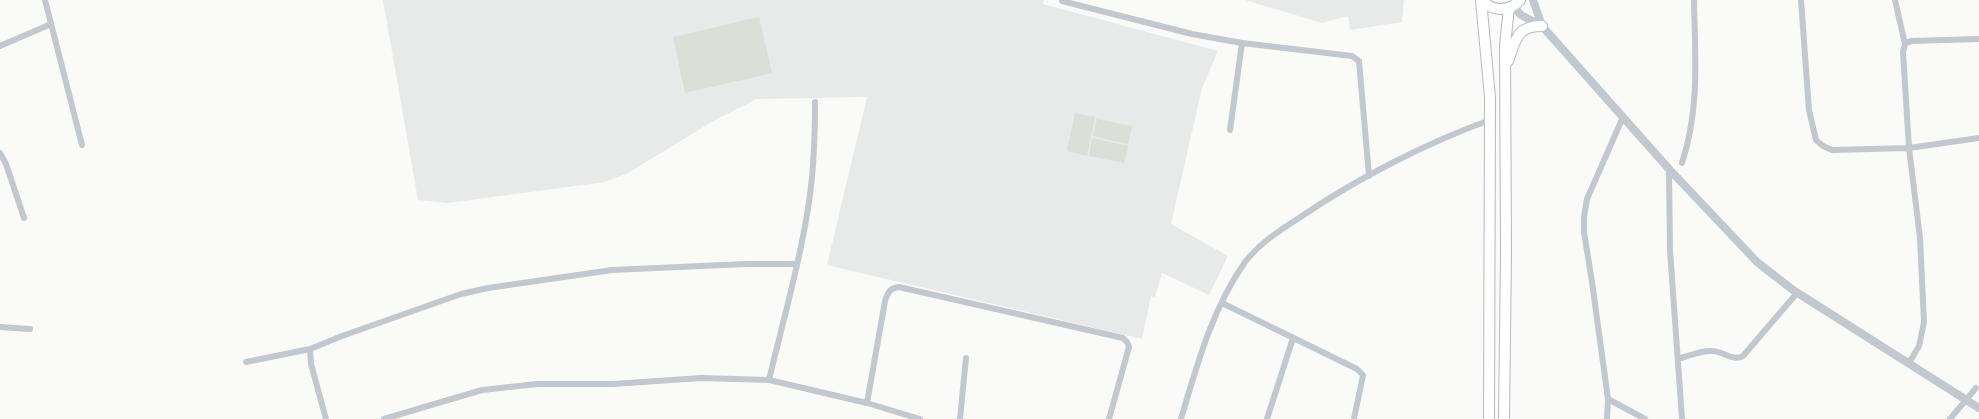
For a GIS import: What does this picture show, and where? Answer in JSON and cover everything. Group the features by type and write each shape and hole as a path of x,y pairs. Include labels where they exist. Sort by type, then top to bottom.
{"main road":[{"path":"1481,0 1491,8 1501,10 1514,5"},
{"path":"1481,0 1480,10 1488,64 1490,120 1488,419"},
{"path":"1504,419 1505,45 1514,5"},
{"path":"1506,65 1516,38 1524,28 1530,26 1542,26"}],"street":[{"path":"45,0 82,145"},
{"path":"1533,0 1542,26"},
{"path":"1682,163 1692,127 1695,88 1694,0"},
{"path":"1800,0 1809,110 1816,140 1823,146 1832,150 1909,148 1979,138"},
{"path":"1895,0 1905,44 1903,52 1909,148 1920,238 1924,322 1918,346 1909,362"},
{"path":"1062,1 1192,34 1242,43 1352,56 1358,61 1369,176"},
{"path":"1514,5 1522,15 1542,26 1669,169 1757,262 1797,292 1979,408"},
{"path":"0,46 51,24"},
{"path":"1905,44 1911,41 1979,39"},
{"path":"1230,130 1242,43"},
{"path":"769,380 802,244 812,177 815,102"},
{"path":"1607,419 1608,399 1584,232 1584,217 1587,199 1623,117"},
{"path":"1181,419 1200,356 1222,303 1247,261 1262,245 1314,207 1369,176 1458,132 1490,120"},
{"path":"0,152 6,164 24,218"},
{"path":"1669,169 1670,250 1682,419"},
{"path":"246,362 310,349 342,336 462,294 488,288 612,270 746,264 797,264"},
{"path":"867,402 885,301 888,292 893,288 899,287 1123,338 1129,347 1109,419"},
{"path":"1678,359 1712,351 1739,359 1797,292"},
{"path":"1222,303 1357,369 1363,375 1354,419"},
{"path":"0,327 30,329"},
{"path":"1268,419 1293,338"},
{"path":"310,349 311,364 326,419"},
{"path":"960,419 966,358"},
{"path":"384,419 482,390 537,384 613,384 701,378 769,380 867,402 920,419"},
{"path":"1950,419 1976,388"},
{"path":"1608,399 1645,419"}],"shaded area":[{"path":"383,0 1044,0 1043,4 1218,51 1202,88 1171,224 1228,256 1209,295 1162,273 1155,297 1151,296 1142,339 827,265 867,97 757,99 715,120 628,173 605,182 448,203 418,200"},
{"path":"1245,0 1404,0 1402,22 1350,30 1348,16 1322,23"},
{"path":"759,17 772,73 685,93 673,37"},
{"path":"1075,113 1095,117 1087,156 1067,151"},
{"path":"1097,119 1132,126 1128,144 1093,136"},
{"path":"1092,138 1128,146 1124,163 1089,156"}]}
